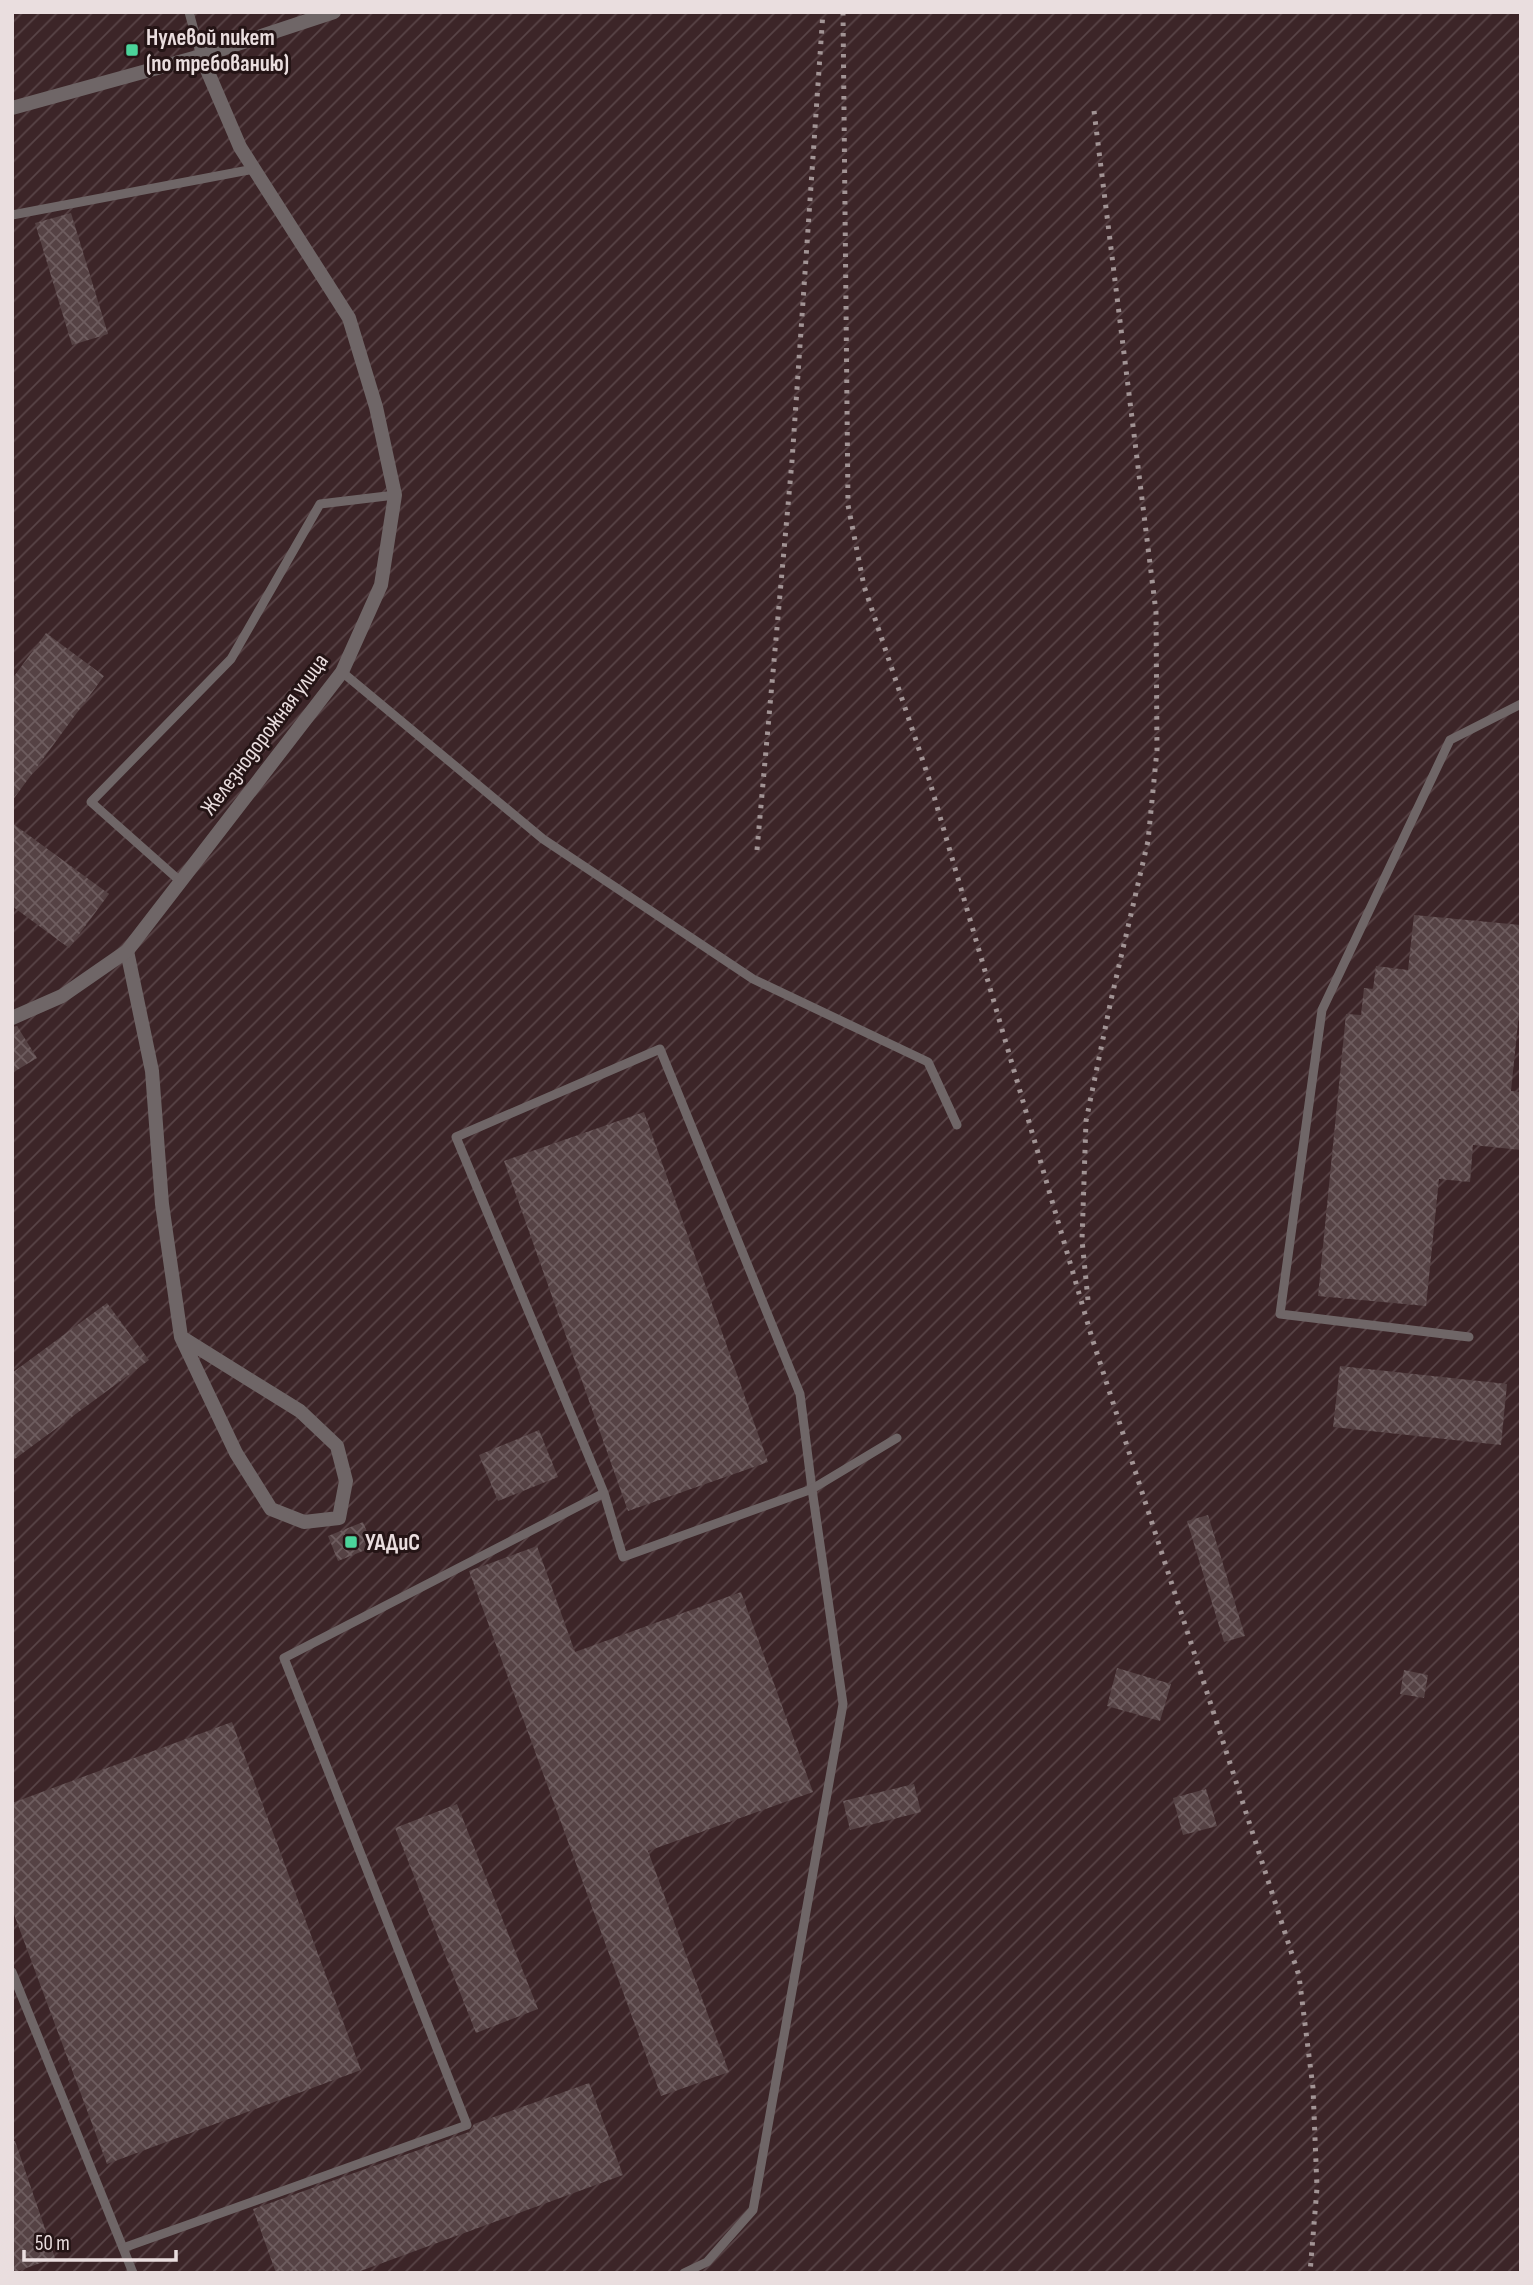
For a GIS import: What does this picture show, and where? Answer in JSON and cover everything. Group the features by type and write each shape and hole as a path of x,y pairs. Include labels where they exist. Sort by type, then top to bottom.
{"street":[{"path":"12,108 201,56 297,18 334,12"},
{"name":"Железнодорожная улица","path":"12,1018 62,996 127,951 342,672 381,585 395,495 376,407 349,318 240,147 201,56"},
{"path":"127,951 152,1071 162,1204 181,1337 236,1452 271,1509 304,1522 339,1518 346,1481 337,1446 300,1411 181,1337"}],"lane":[{"path":"189,12 201,56"},
{"path":"12,215 254,169"},
{"path":"180,881 91,802 231,659 320,504 395,495"},
{"path":"342,672 543,839 753,979 928,1062 957,1125"},
{"path":"1469,1337 1280,1314 1321,1010 1450,740 1521,704"},
{"path":"684,2273 707,2262 753,2210 843,1704 812,1489 800,1394 660,1049 456,1137 604,1493 623,1556 812,1489 897,1438"},
{"path":"123,2248 467,2125 284,1658 604,1493"},
{"path":"12,1972 133,2273"}],"shaded area":[{"path":"12,12 1521,12 1521,2273 12,2273"}],"building":[{"path":"71,213 108,334 72,345 35,223"},
{"path":"46,633 104,676 12,801 12,679"},
{"path":"12,823 109,894 69,948 12,906"},
{"path":"1414,915 1521,925 1521,994 1511,1091 1521,1092 1521,1150 1473,1145 1470,1182 1439,1179 1426,1306 1318,1296 1346,1014 1361,1015 1364,988 1373,989 1376,966 1408,970"},
{"path":"17,1026 37,1058 12,1073 12,1027"},
{"path":"644,1112 768,1462 628,1511 504,1161"},
{"path":"107,1303 149,1360 12,1461 12,1373"},
{"path":"1340,1366 1507,1384 1501,1445 1333,1427"},
{"path":"539,1430 558,1477 498,1501 479,1455"},
{"path":"1208,1515 1245,1636 1224,1642 1187,1521"},
{"path":"363,1522 373,1547 338,1561 328,1536"},
{"path":"537,1546 575,1652 741,1592 813,1792 648,1851 729,2072 661,2096 469,1571"},
{"path":"1117,1668 1171,1684 1160,1721 1107,1706"},
{"path":"1404,1670 1428,1675 1424,1698 1400,1694"},
{"path":"232,1722 361,2070 107,2164 12,1909 12,1803"},
{"path":"914,1784 921,1812 850,1830 843,1801"},
{"path":"1206,1789 1217,1826 1183,1835 1173,1798"},
{"path":"457,1804 538,2009 476,2033 395,1828"},
{"path":"589,2083 623,2175 355,2273 276,2273 253,2209 469,2132 474,2124"},
{"path":"12,2141 15,2141 55,2258 12,2273"}],"railway":[{"path":"757,850 792,461 823,12"},
{"path":"843,12 848,505 864,586 929,779 1092,1338 1299,1976 1313,2088 1317,2188 1310,2273"},
{"path":"1088,1300 1082,1240 1086,1121 1148,841 1157,750 1156,612 1094,111"}],"place":[{"name":"Нулевой пикет (по требованию)","path":"132,50"},
{"name":"УАДиС","path":"351,1542"}]}
